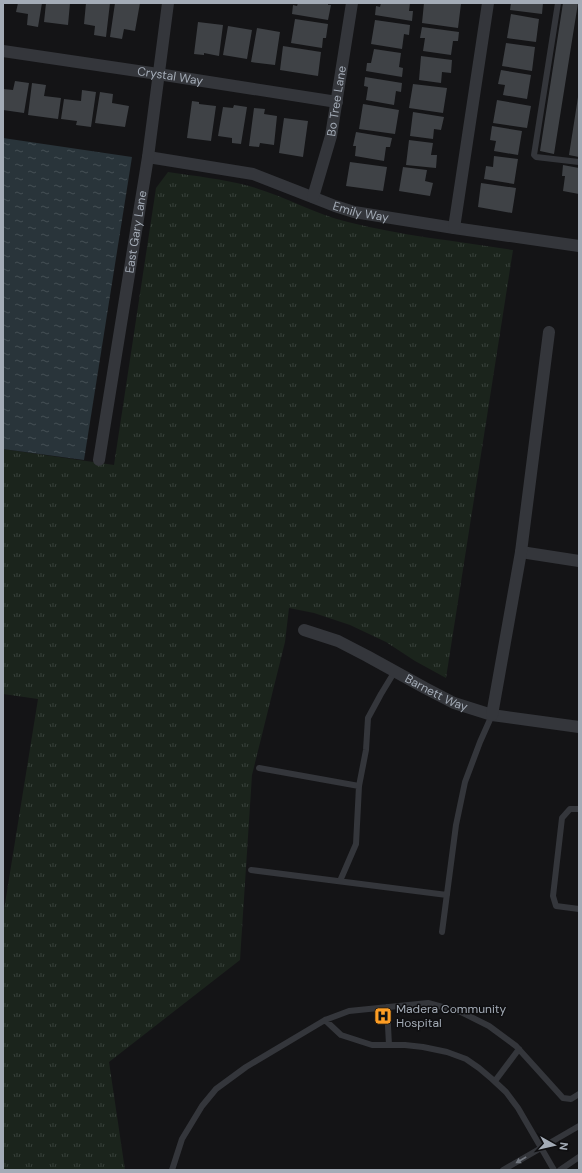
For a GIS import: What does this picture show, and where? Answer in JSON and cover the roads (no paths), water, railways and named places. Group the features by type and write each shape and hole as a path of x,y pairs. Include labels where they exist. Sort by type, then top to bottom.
{"street":[{"name":"East Gary Lane","path":"99,460 148,156 168,3"},
{"name":"Bo Tree Lane","path":"313,197 331,136 352,3"},
{"path":"454,228 488,3"},
{"name":"Crystal Way","path":"3,51 336,102"},
{"name":"Emily Way","path":"148,156 253,174 354,212 579,246"},
{"path":"492,714 520,552 549,332"},
{"path":"520,552 579,561"},
{"name":"Barnett Way","path":"304,630 338,641 454,703 492,714 579,727"}],"lane":[{"path":"558,3 534,155 536,157 579,162"},
{"path":"340,881 356,844 359,786 366,750 368,718 396,671"},
{"path":"442,932 456,825 464,782 492,714"},
{"path":"259,768 359,786"},
{"path":"579,809 570,809 562,818 553,896 556,906 579,910"},
{"path":"251,870 447,895"},
{"path":"172,1170 182,1139 202,1106 216,1089 246,1067 325,1020 349,1011 428,1003 461,1012 489,1026 519,1049 563,1098 571,1099 579,1094"},
{"path":"387,1007 388,1046"},
{"path":"325,1020 340,1035 372,1045 405,1045 423,1047 466,1058 495,1081 506,1092 518,1108 554,1170"},
{"path":"495,1081 519,1049"},
{"path":"503,1170 579,1126"},
{"path":"560,1170 579,1157"}],"water":[{"path":"3,138 132,157 84,460 3,449"}],"place":[{"name":"Madera Community Hospital","path":"383,1016"}]}
